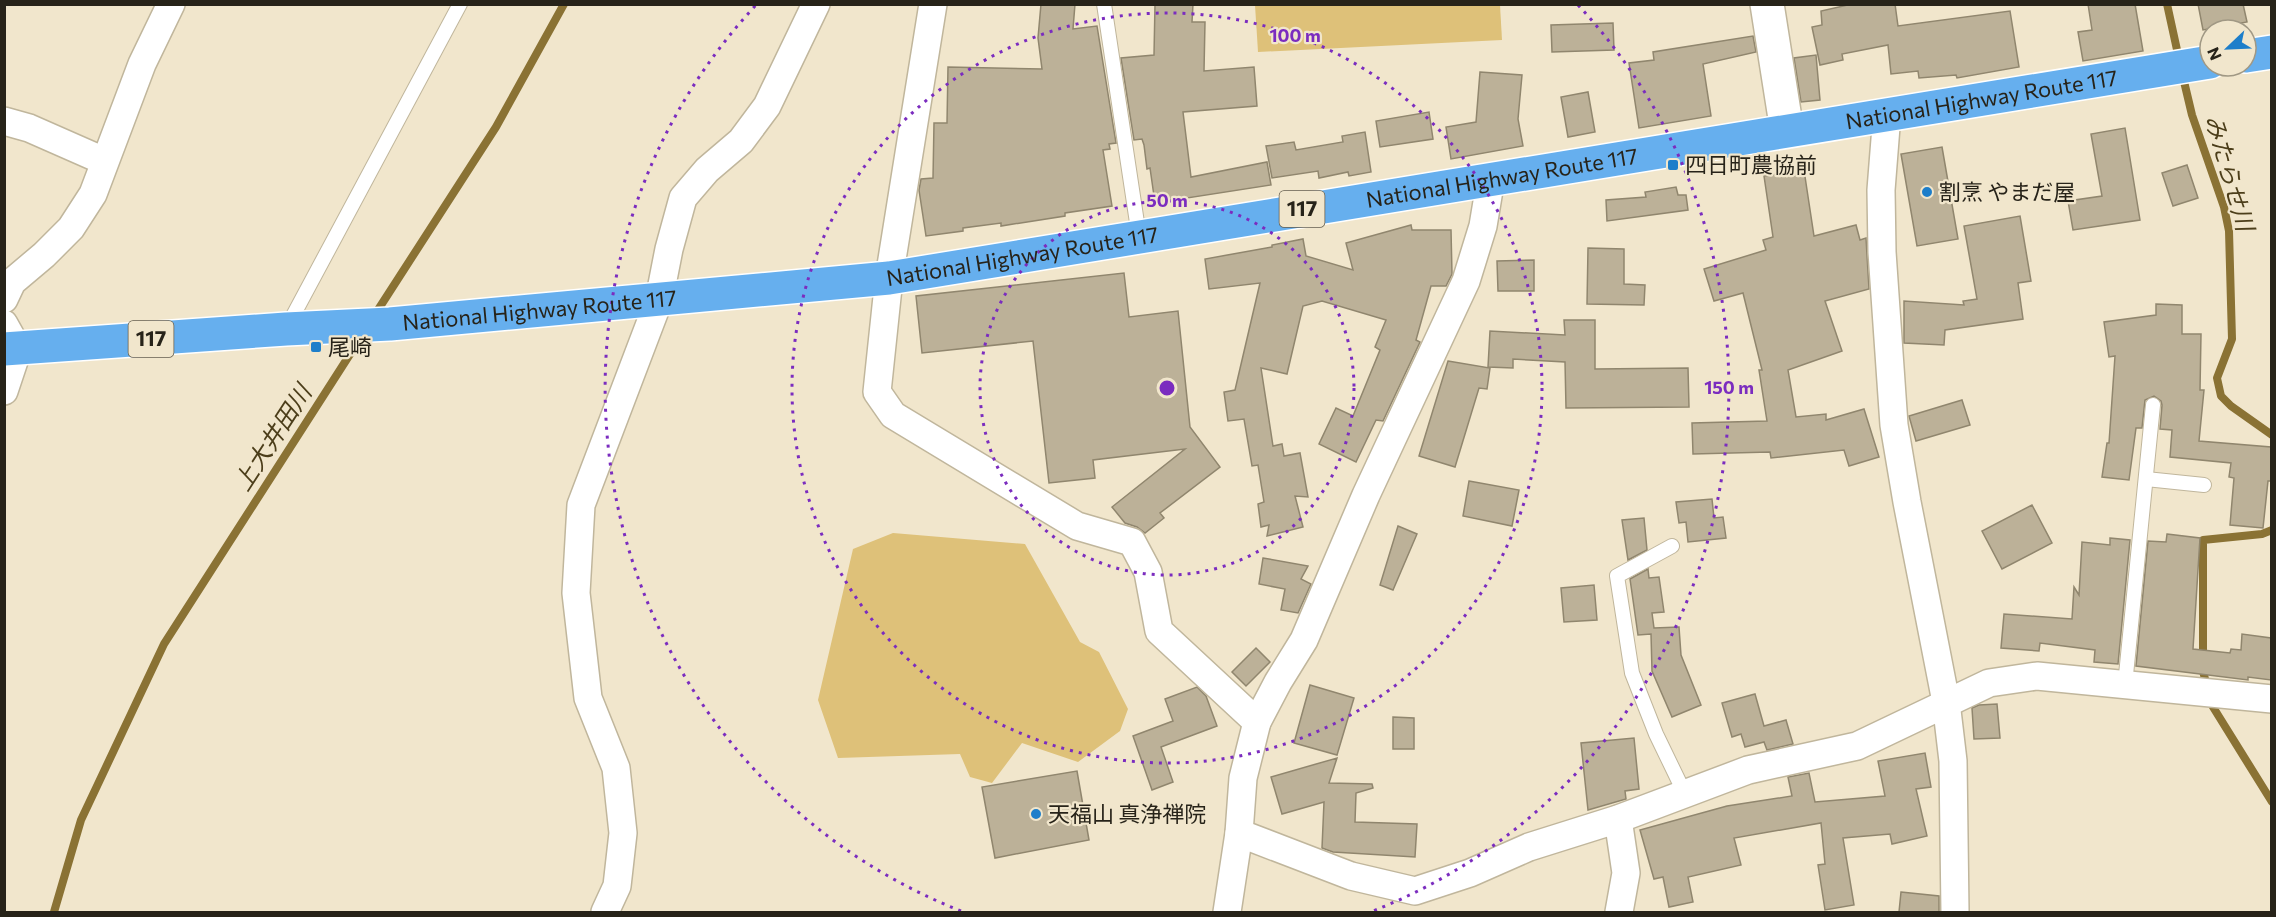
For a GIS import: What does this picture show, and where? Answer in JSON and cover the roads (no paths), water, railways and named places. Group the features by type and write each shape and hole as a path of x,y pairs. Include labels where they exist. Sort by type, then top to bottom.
{"highway":[{"name":"National Highway Route 117","path":"9,341 390,324 889,278 2198,64"}],"street":[{"path":"4,299 12,282 71,228 93,194 142,64 171,4"},
{"path":"605,912 617,886 623,833 616,768 588,698 576,593 581,505 659,300 669,249 683,198 707,170 741,141 766,106 816,4"},
{"path":"933,4 889,278 877,392 893,415 1077,526 1132,542 1148,572 1159,631 1257,722"},
{"path":"1767,4 1787,130"},
{"path":"1887,114 1881,190 1882,252 1894,425 1946,702 1953,761 1955,912"},
{"path":"4,122 29,128 105,161"},
{"path":"1227,912 1239,833 1243,778 1257,722 1304,640 1365,495 1466,281 1482,226 1491,178"},
{"path":"4,391 9,341"},
{"path":"1239,833 1351,876 1414,891 1470,873 1529,847 1618,819 1748,770 1857,746 1989,682 2037,676 2271,699"},
{"path":"1618,819 1626,873 1619,912"}],"lane":[{"path":"292,328 460,4"},
{"path":"1104,4 1139,236"},
{"path":"2125,685 2153,405"},
{"path":"2146,479 2204,485"},
{"path":"1672,546 1617,576 1632,673 1656,734 1685,794"}],"waterway":[{"name":"上大井田川","path":"374,316 496,127 564,4"},
{"name":"みたらせ川","path":"2167,4 2179,59"},
{"name":"みたらせ川","path":"2182,73 2192,115 2224,207 2229,231 2232,339 2217,378 2221,396 2231,406 2272,435"},
{"name":"上大井田川","path":"54,912 81,820 164,644 363,334"},
{"name":"みたらせ川","path":"2207,687 2203,671 2203,540 2262,534 2272,530"},
{"name":"みたらせ川","path":"2211,698 2213,707 2272,802"}],"place":[{"name":"四日町農協前","path":"1673,165"},
{"name":"割烹 やまだ屋","path":"1927,192"},
{"name":"尾崎","path":"316,347"},
{"name":"天福山 真浄禅院","path":"1036,814"}]}
